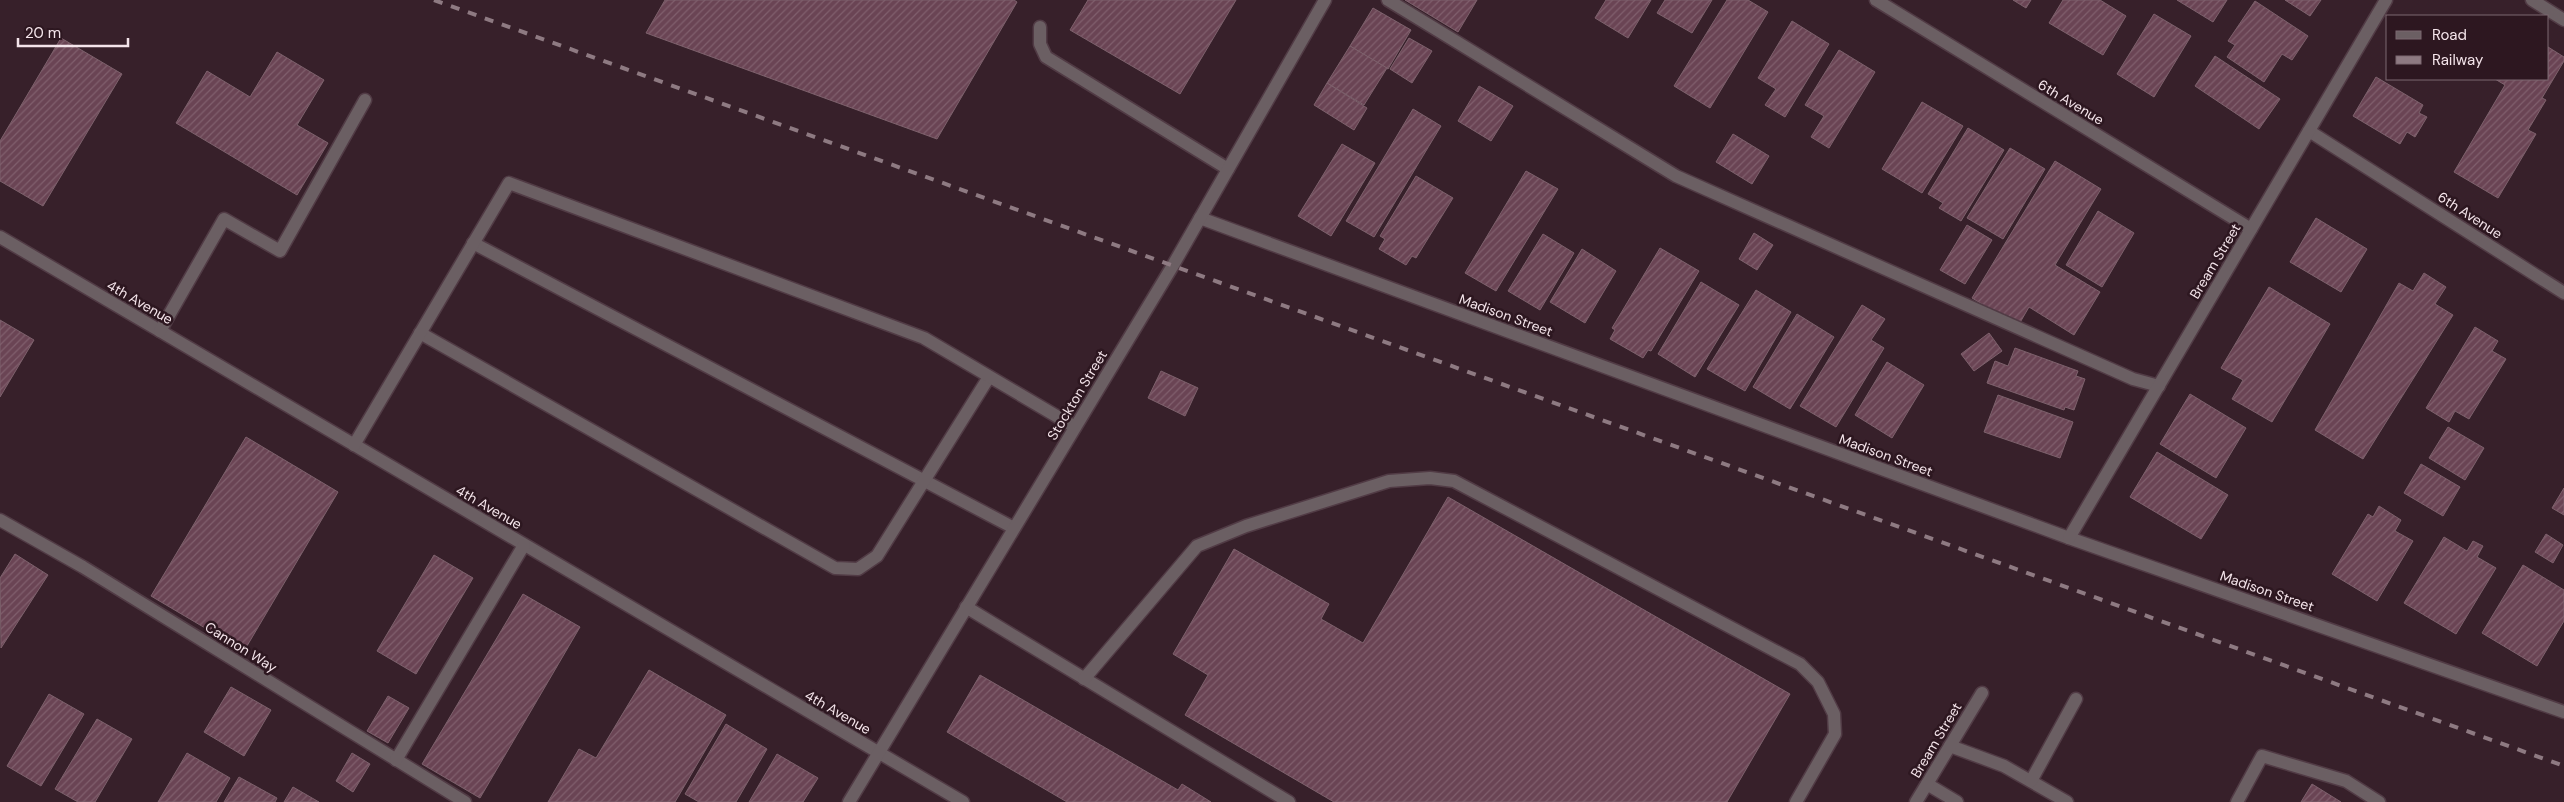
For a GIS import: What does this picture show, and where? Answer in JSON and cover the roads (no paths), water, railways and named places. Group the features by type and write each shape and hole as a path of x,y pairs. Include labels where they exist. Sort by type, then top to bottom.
{"street":[{"name":"Stockton Street","path":"849,802 1200,218 1325,0"},
{"path":"1388,0 1676,176 2133,378 2159,386"},
{"name":"6th Avenue","path":"1876,0 2251,229"},
{"name":"Bream Street","path":"2069,538 2386,0"},
{"path":"2532,0 2564,20"},
{"path":"1040,27 1040,44 1046,57 1228,168"},
{"path":"160,331 224,219 280,251 364,100"},
{"name":"6th Avenue","path":"2309,131 2564,293"},
{"path":"354,445 509,182 924,338 1075,427"},
{"name":"Madison Street","path":"1200,218 2069,538 2564,712"},
{"name":"4th Avenue","path":"0,237 964,802"},
{"path":"473,243 1014,528"},
{"path":"420,334 835,568 858,569 877,556 989,377"},
{"path":"1084,679 1197,546 1246,526 1389,481 1430,478 1454,481 1800,664 1818,682 1834,714 1835,734 1796,802"},
{"name":"Cannon Way","path":"0,520 83,567 465,802"},
{"path":"396,760 524,545"},
{"path":"966,607 1289,802"},
{"name":"Bream Street","path":"1916,802 1982,693"},
{"path":"2031,781 2076,699"},
{"path":"1950,746 2004,766 2067,802"},
{"path":"2236,802 2262,756 2346,781 2379,802"},
{"path":"1927,784 1957,802"}],"railway":[{"path":"434,0 2564,766"}]}
